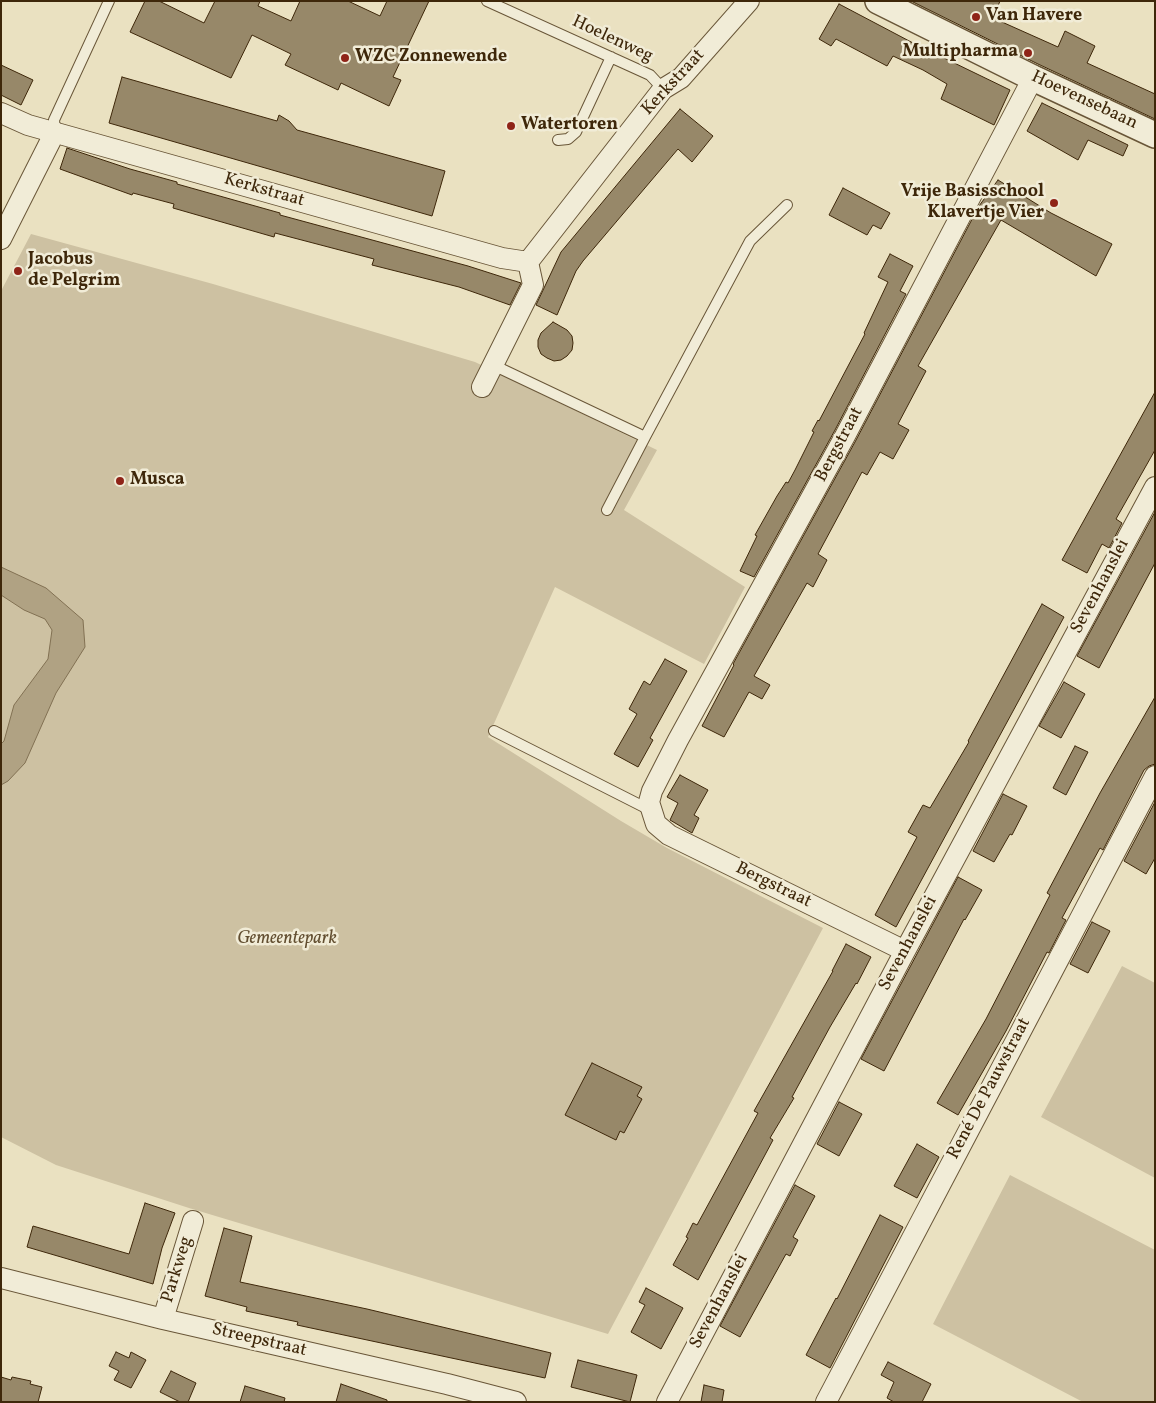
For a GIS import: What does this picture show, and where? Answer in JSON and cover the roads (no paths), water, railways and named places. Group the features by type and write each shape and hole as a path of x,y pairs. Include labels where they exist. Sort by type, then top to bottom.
{"street":[{"name":"Kerkstraat","path":"1,113 28,125 502,258 528,262 663,89 681,78 749,1"},
{"name":"Hoevensebaan","path":"878,1 1033,78 1155,135"},
{"name":"Bergstraat","path":"905,951 670,835 656,824 649,802 652,791 678,740 845,436 1033,78"},
{"path":"1,239 55,132"},
{"path":"482,387 533,285 528,262"},
{"name":"Sevenhanslei","path":"667,1402 905,951 1155,488"},
{"name":"René De Pauwstraat","path":"826,1402 1155,776"},
{"name":"Parkweg","path":"163,1319 193,1221"},
{"name":"Streepstraat","path":"1,1278 163,1319 447,1384 516,1402"}],"lane":[{"path":"55,132 54,120 109,1"},
{"name":"Hoelenweg","path":"487,1 650,74 663,89"},
{"path":"558,140 568,139 576,132 612,57"},
{"path":"607,510 750,241 788,204"},
{"path":"493,366 645,437"},
{"name":"Bergstraat","path":"494,731 651,811"}],"place":[{"name":"Van Havere","path":"976,17"},
{"name":"Multipharma","path":"1028,53"},
{"name":"WZC Zonnewende","path":"345,58"},
{"name":"Watertoren","path":"511,126"},
{"name":"Vrije Basisschool Klavertje Vier","path":"1054,203"},
{"name":"Jacobus de Pelgrim","path":"18,271"},
{"name":"Musca","path":"120,481"}],"park label":[{"name":"Gemeentepark","path":"287,940"}]}
